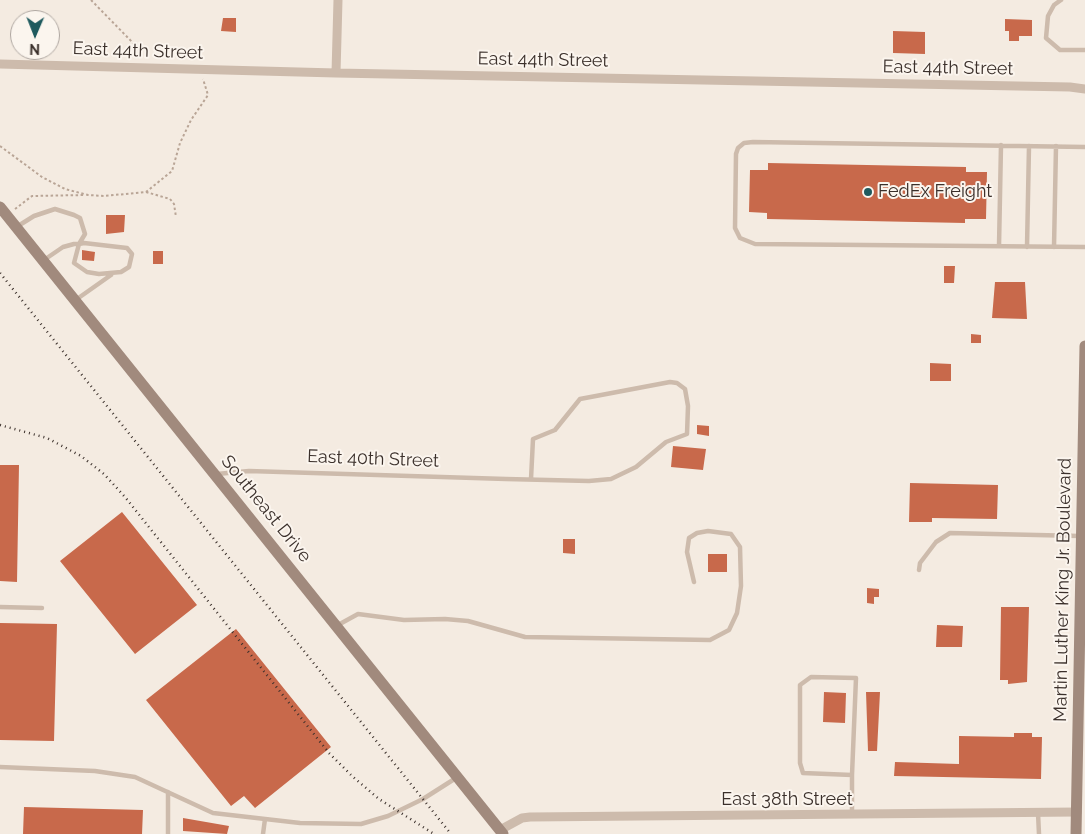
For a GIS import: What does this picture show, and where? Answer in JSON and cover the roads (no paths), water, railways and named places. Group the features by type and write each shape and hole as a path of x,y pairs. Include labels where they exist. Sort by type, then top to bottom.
{"main road":[{"name":"Southeast Drive","path":"4,212 502,832"},
{"name":"Martin Luther King Jr. Boulevard","path":"1076,834 1082,651 1085,346"}],"street":[{"path":"336,73 338,0"},
{"name":"East 44th Street","path":"0,64 336,73 1070,87 1085,89"},
{"name":"East 38th Street","path":"502,832 522,818 530,817 1077,812"}],"lane":[{"path":"1061,0 1054,5 1048,16 1046,38 1060,50 1085,50"},
{"path":"1085,147 744,143 738,148 736,154 735,228 740,238 755,244 1085,247"},
{"path":"999,246 1001,145"},
{"path":"1027,246 1029,146"},
{"path":"1054,247 1056,146"},
{"path":"16,227 47,212 65,210 80,218 85,234 79,244 74,263 79,268 88,272 112,274"},
{"path":"43,261 63,247 79,244 130,250 132,260 129,267 112,274 75,300"},
{"name":"East 40th Street","path":"215,474 249,471 530,479 601,480 623,474 645,460 663,444 688,434 688,406 685,389 677,383 670,382 580,399 555,430 533,439 530,479"},
{"path":"337,626 358,614 404,620 445,619 468,621 525,638 710,640 730,630 736,619 740,601 740,547 731,534 708,531 697,533 689,538 687,552 694,582"},
{"path":"919,570 920,563 936,542 950,533 1082,536"},
{"path":"0,607 42,608"},
{"path":"852,774 803,773 800,763 800,686 811,678 856,678 852,815"},
{"path":"0,767 95,771 135,776 213,813 300,823 361,824 399,811 458,777"},
{"path":"168,792 168,834"},
{"path":"1038,813 1039,834"},
{"path":"263,834 265,819"}],"railway":[{"path":"0,273 451,834"},
{"path":"0,425 47,438 81,456 104,474 125,497 329,753 379,799 434,834"}],"place":[{"name":"FedEx Freight","path":"868,192"}]}
